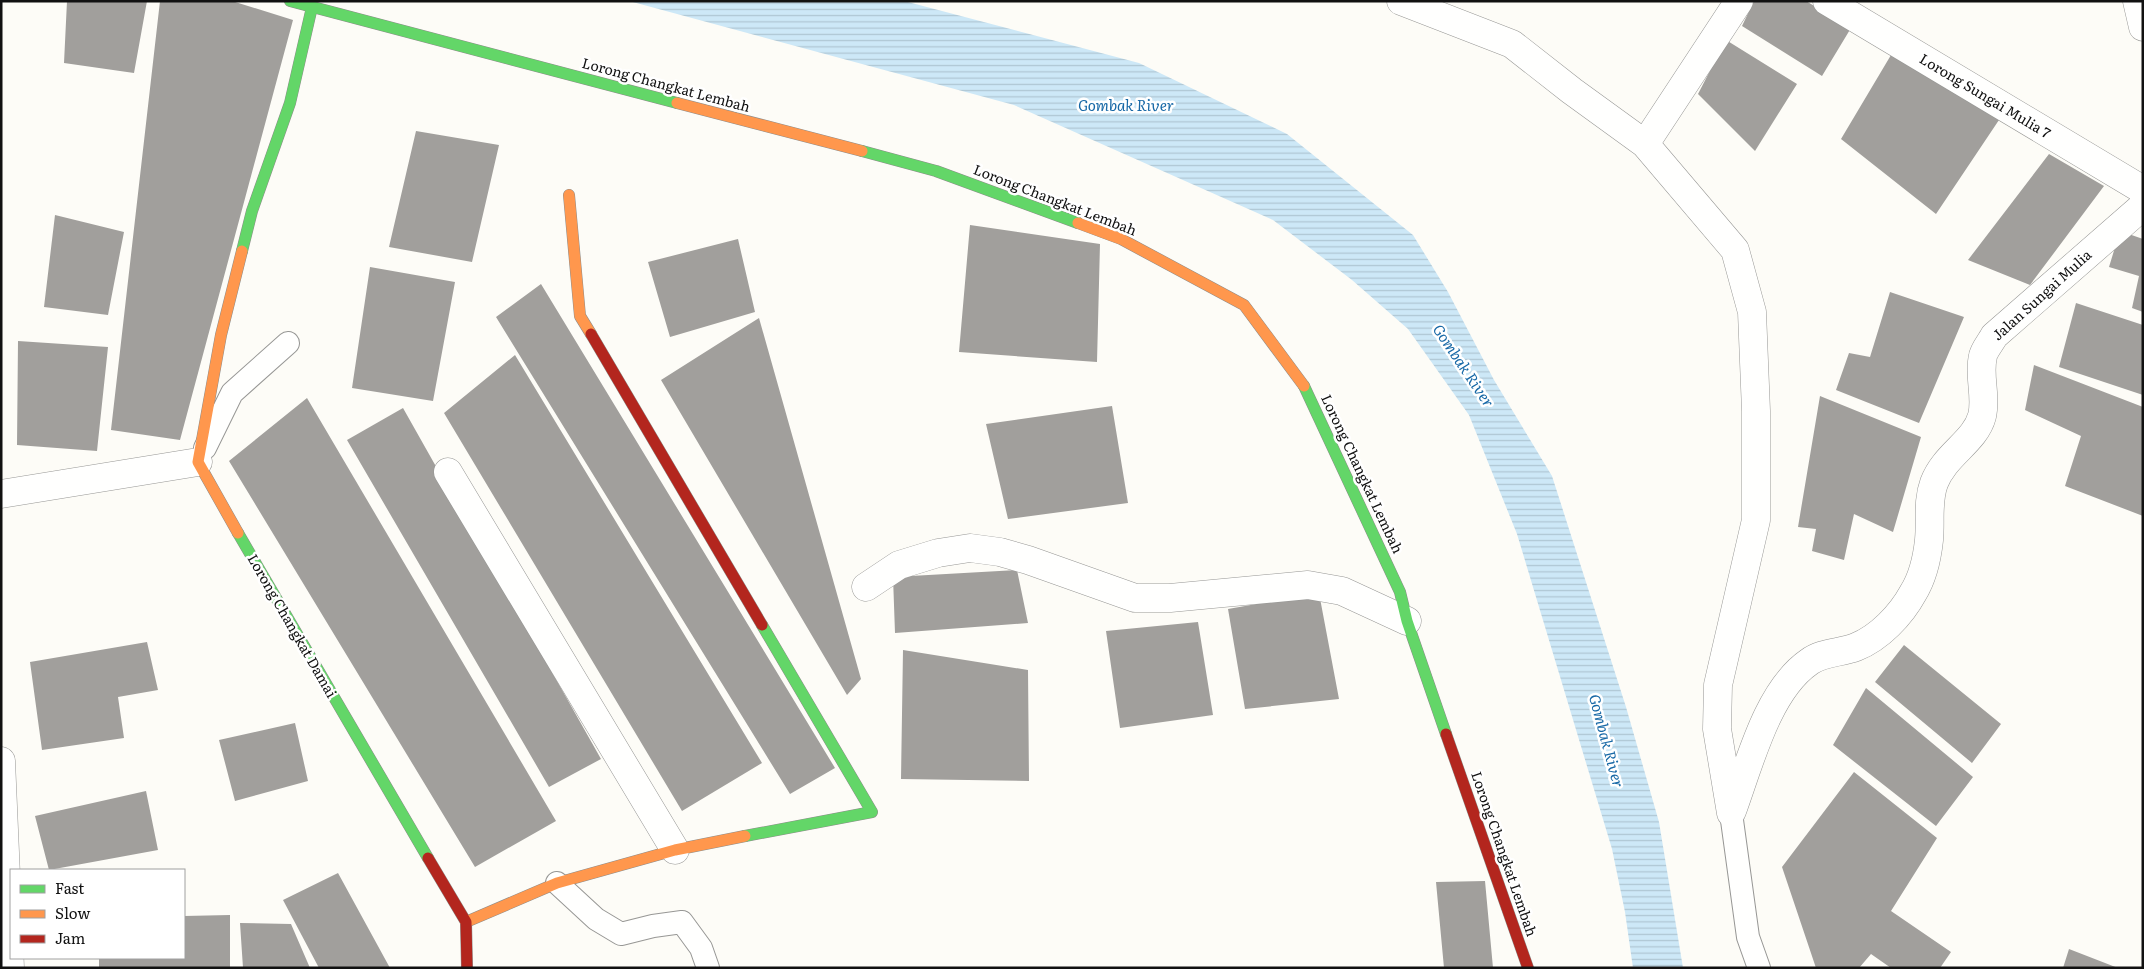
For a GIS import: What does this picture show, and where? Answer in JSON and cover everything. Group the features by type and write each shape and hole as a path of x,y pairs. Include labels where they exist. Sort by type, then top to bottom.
{"street":[{"name":"Lorong Changkat Lembah","path":"290,1 936,171 1121,239 1244,305 1305,387 1400,592 1407,621 1528,968"},
{"path":"1402,1 1512,44 1572,91 1645,144 1735,250 1752,312 1756,411 1756,520 1718,694 1717,729 1731,813"},
{"path":"1645,144 1739,1"},
{"name":"Lorong Sungai Mulia 7","path":"1827,1 2143,190"},
{"path":"2137,1 2143,27"},
{"path":"1,494 198,462 198,449 221,335 252,211 290,103 312,7"},
{"path":"466,922 557,883 675,850 872,812 580,316 569,195"},
{"name":"Jalan Sungai Mulia","path":"1731,813 1768,716 1795,674 1810,661 1856,647 1868,640 1900,612 1914,593 1925,569 1929,538 1929,508 1934,484 1944,463 1973,434 1982,418 1985,397 1983,356 1994,336 2143,206"},
{"name":"Lorong Changkat Damai","path":"198,462 210,486 466,922 467,968"},
{"path":"448,472 675,850"},
{"path":"866,587 899,565 938,553 970,548 1000,552 1028,560 1135,598 1170,598 1308,585 1342,592 1407,621"},
{"path":"1,761 10,968"}],"lane":[{"path":"198,462 232,393 288,343"},
{"path":"1731,813 1748,936 1759,968"},
{"path":"557,883 596,919 621,934 653,926 682,922 700,948 708,968"}],"water":[{"name":"Gombak River","path":"629,1 904,1 1139,63 1287,134 1413,235 1448,292 1494,380 1552,476 1626,707 1659,822 1683,968 1633,968 1625,912 1612,849 1517,534 1469,415 1408,329 1352,280 1273,220 1014,105"}],"building":[{"path":"67,1 147,1 134,73 64,63"},
{"path":"160,1 232,1 293,20 180,440 111,430"},
{"path":"1754,1 1806,1 1851,28 1822,76 1742,26"},
{"path":"1726,40 1797,84 1755,151 1698,94"},
{"path":"1891,55 2001,117 1936,214 1841,139"},
{"path":"416,131 499,145 472,262 389,247"},
{"path":"2049,154 2104,186 2030,285 1968,260"},
{"path":"55,215 124,232 108,315 44,307"},
{"path":"970,225 1100,244 1097,362 959,352"},
{"path":"2120,231 2143,239 2143,312 2132,308 2139,276 2109,267"},
{"path":"738,239 755,312 670,337 648,262"},
{"path":"370,267 455,282 433,401 352,388"},
{"path":"541,284 835,768 790,794 496,317"},
{"path":"1890,292 1964,317 1919,423 1836,390 1849,353 1870,357"},
{"path":"2076,303 2143,325 2143,395 2059,367"},
{"path":"759,318 861,679 847,695 661,380"},
{"path":"18,341 108,347 97,451 17,445"},
{"path":"515,355 762,763 682,811 444,413"},
{"path":"2034,365 2143,407 2143,516 2065,486 2081,436 2025,410"},
{"path":"1820,396 1921,437 1893,532 1854,514 1844,560 1812,551 1816,529 1798,527"},
{"path":"307,398 556,821 475,867 229,461"},
{"path":"1112,406 1128,503 1008,519 986,424"},
{"path":"403,408 601,759 549,787 347,440"},
{"path":"1017,570 1028,623 895,633 893,577"},
{"path":"1319,593 1339,699 1245,709 1228,609"},
{"path":"1198,622 1213,715 1120,728 1106,631"},
{"path":"147,642 158,690 118,697 124,738 42,750 30,662"},
{"path":"1904,645 2001,724 1972,763 1875,682"},
{"path":"903,650 1028,670 1029,781 901,779"},
{"path":"1866,688 1973,777 1936,826 1833,745"},
{"path":"295,723 308,781 235,801 219,740"},
{"path":"1854,772 1937,838 1891,911 1951,952 1940,968 1891,968 1871,954 1859,968 1816,968 1782,867"},
{"path":"146,791 158,850 49,869 35,816"},
{"path":"338,873 390,968 319,968 283,900"},
{"path":"1485,881 1493,968 1444,968 1436,882"},
{"path":"230,915 230,968 99,968 99,959 185,959 185,916"},
{"path":"240,923 291,924 310,968 243,968"},
{"path":"2069,949 2118,968 2063,968"}],"traffic: fast":[{"path":"290,1 677,103"},
{"path":"242,251 252,211 290,103 312,7"},
{"path":"862,151 936,171 1078,223"},
{"path":"1304,386 1400,592 1407,621 1446,734"},
{"path":"238,533 428,858"},
{"path":"745,836 872,812 762,625"}],"traffic: slow":[{"path":"677,103 862,151"},
{"path":"569,195 580,316 591,334"},
{"path":"1078,223 1121,239 1244,305 1304,386"},
{"path":"238,533 198,462 221,335 242,251"},
{"path":"466,922 557,883 675,850 745,836"}],"traffic: jam":[{"path":"591,334 762,625"},
{"path":"1446,734 1528,968"},
{"path":"428,858 466,922 467,968"}]}
